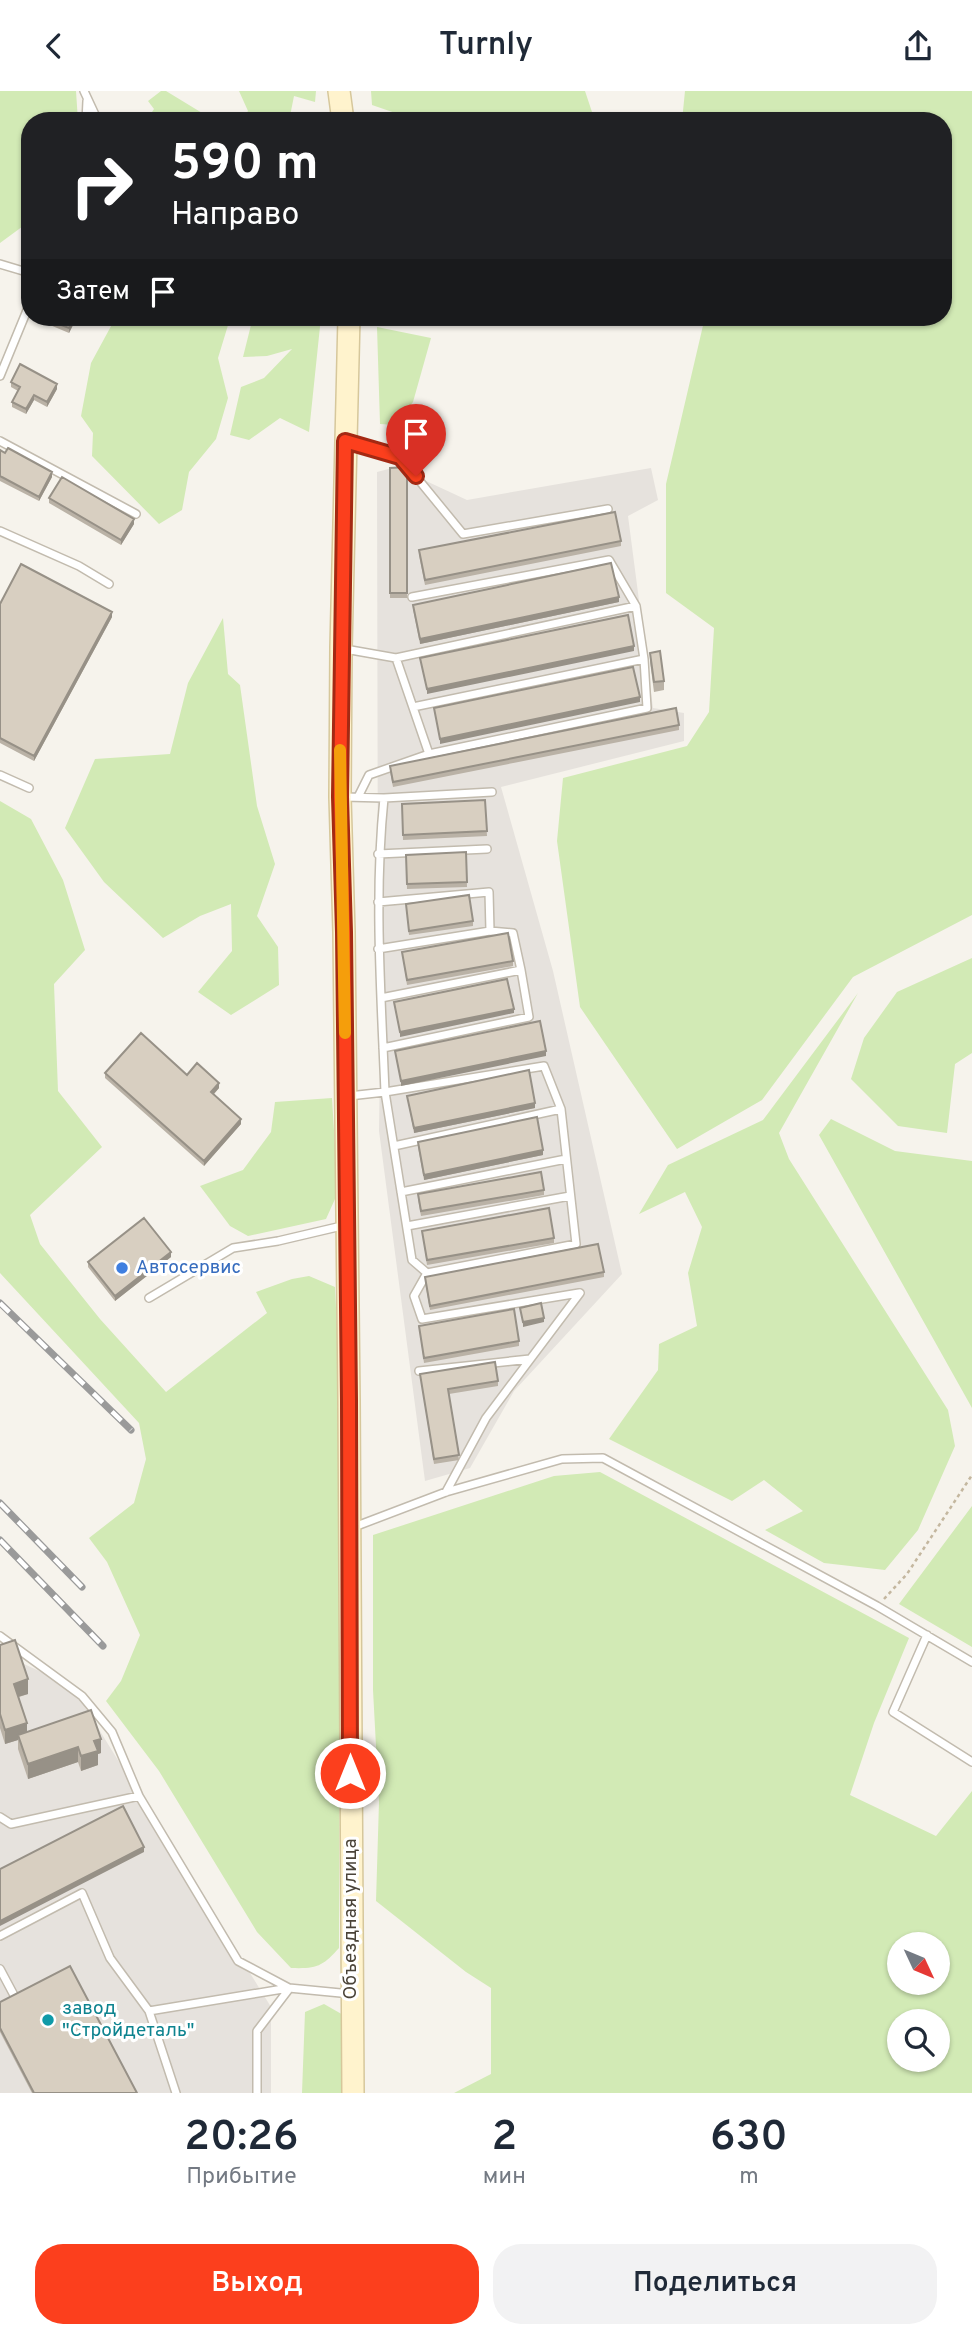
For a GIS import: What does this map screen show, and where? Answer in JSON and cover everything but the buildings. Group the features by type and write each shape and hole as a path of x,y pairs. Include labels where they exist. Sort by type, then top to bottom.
{"main road":[{"path":"339,91 342,112"},
{"name":"Объездная улица","path":"349,326 341,648 349,797 345,1096 353,2093"}],"lane":[{"path":"84,91 93,112"},
{"path":"86,112 87,100"},
{"path":"0,264 21,270"},
{"path":"0,376 21,325"},
{"path":"0,441 136,514"},
{"path":"345,441 400,457 463,534 608,509"},
{"path":"0,531 79,566 109,584"},
{"path":"349,797 369,775 429,754 647,708 644,659 636,606 609,560 412,597"},
{"path":"341,648 396,658 636,606"},
{"path":"396,658 429,754"},
{"path":"413,707 644,659"},
{"path":"0,775 29,788"},
{"path":"349,797 384,798 492,792"},
{"path":"384,798 378,854 378,949 385,1091 412,1260 427,1273"},
{"path":"378,854 487,849"},
{"path":"378,902 489,892 490,931"},
{"path":"378,949 490,931 513,933 529,1017 383,1048"},
{"path":"381,998 521,970"},
{"path":"345,1096 544,1066 561,1109 576,1244 427,1273 414,1296 422,1319 580,1293 486,1418 446,1493"},
{"path":"394,1146 561,1109"},
{"path":"401,1192 566,1159"},
{"path":"407,1226 570,1196"},
{"path":"149,1298 233,1248 278,1241 346,1225"},
{"path":"419,1371 530,1359"},
{"path":"349,1528 446,1493 562,1459 603,1458 877,1606 972,1662"},
{"path":"927,1635 894,1712 972,1762"},
{"path":"0,1636 82,1696 112,1732 139,1796 238,1961 289,1988"},
{"path":"0,1817 11,1824 139,1796"},
{"path":"0,1936 82,1893 110,1958 149,2011 176,2093"},
{"path":"0,1969 16,1999"},
{"path":"149,2011 289,1988 352,1994"},
{"path":"257,2093 257,2031 289,1988"}],"path":[{"path":"877,1606 907,1574 972,1475"}],"shaded area":[{"path":"396,467 467,500 651,468 658,500 628,516 653,708 684,713 684,741 501,787 553,971 622,1274 514,1391 470,1468 425,1481 379,1131 381,998 378,949 377,472"},
{"path":"0,1653 72,1686 271,2007 271,2093 0,2093"}],"green space":[{"path":"0,91 76,91 77,112 21,112 21,228 0,243"},
{"path":"161,91 166,91 200,112 152,112 154,109 148,101"},
{"path":"239,91 316,91 315,102 294,96 291,112 248,111"},
{"path":"371,91 585,91 592,112 392,112 372,105"},
{"path":"685,91 972,91 972,915 853,977 762,1100 677,1149 580,1007 557,841 563,778 687,746 709,712 714,628 666,593 666,484 703,326 952,326 952,112 683,112"},
{"path":"111,326 228,326 218,358 228,398 216,439 189,472 182,510 159,524 92,456 93,433 81,416 91,363"},
{"path":"251,326 320,326 309,432 280,418 249,440 230,435 241,387 264,378 292,349 267,356 243,357"},
{"path":"377,327 431,338 413,402 395,425 380,424"},
{"path":"223,618 228,674 240,685 257,806 275,864 257,916 278,947 279,985 231,1015 198,992 232,951 231,904 200,916 163,938 104,882 65,828 95,759 170,754 188,683"},
{"path":"0,801 31,819 63,880 85,950 54,984 58,1091 102,1147 30,1215 40,1244 100,1319 166,1392 267,1313 256,1292 309,1276 335,1287 341,1413 339,1948 324,1963 313,1967 291,1968 257,1932 159,1771 106,1701 121,1681 140,1635 107,1562 89,1538 134,1503 146,1459 139,1423 0,1273"},
{"path":"972,958 972,1053 955,1064 947,1133 898,1126 851,1079 864,1038 897,992"},
{"path":"858,993 779,1133 789,1159 948,1410 955,1446 918,1530 885,1570 824,1563 765,1530 803,1511 764,1480 732,1501 609,1439 658,1370 659,1344 697,1326 688,1273 702,1227 685,1192 639,1214 668,1165 763,1120"},
{"path":"332,1098 335,1199 326,1219 248,1236 230,1226 200,1186 243,1170 271,1132 275,1102"},
{"path":"831,1119 895,1151 972,1161 972,1408 819,1135"},
{"path":"600,1472 909,1638 874,1723 850,1795 936,1836 972,1791 972,2093 454,2093 491,2074 491,1988 466,1972 376,1901 379,1802 373,1690 373,1535 554,1476"},
{"path":"972,1506 972,1647 899,1604"},
{"path":"324,2004 352,2020 349,2093 302,2093 305,2012"}],"railway":[{"path":"0,1303 131,1430"},
{"path":"0,1503 82,1587"},
{"path":"0,1540 103,1646"}],"slow traffic":[{"path":"340,750 345,1033"}],"place":[{"name":"Автосервис","path":"122,1268"},
{"name":"завод \"Стройдеталь\"","path":"48,2020"}],"route":[{"path":"350,1773 349,1400 340,797 345,441 400,457 416,476"}]}
